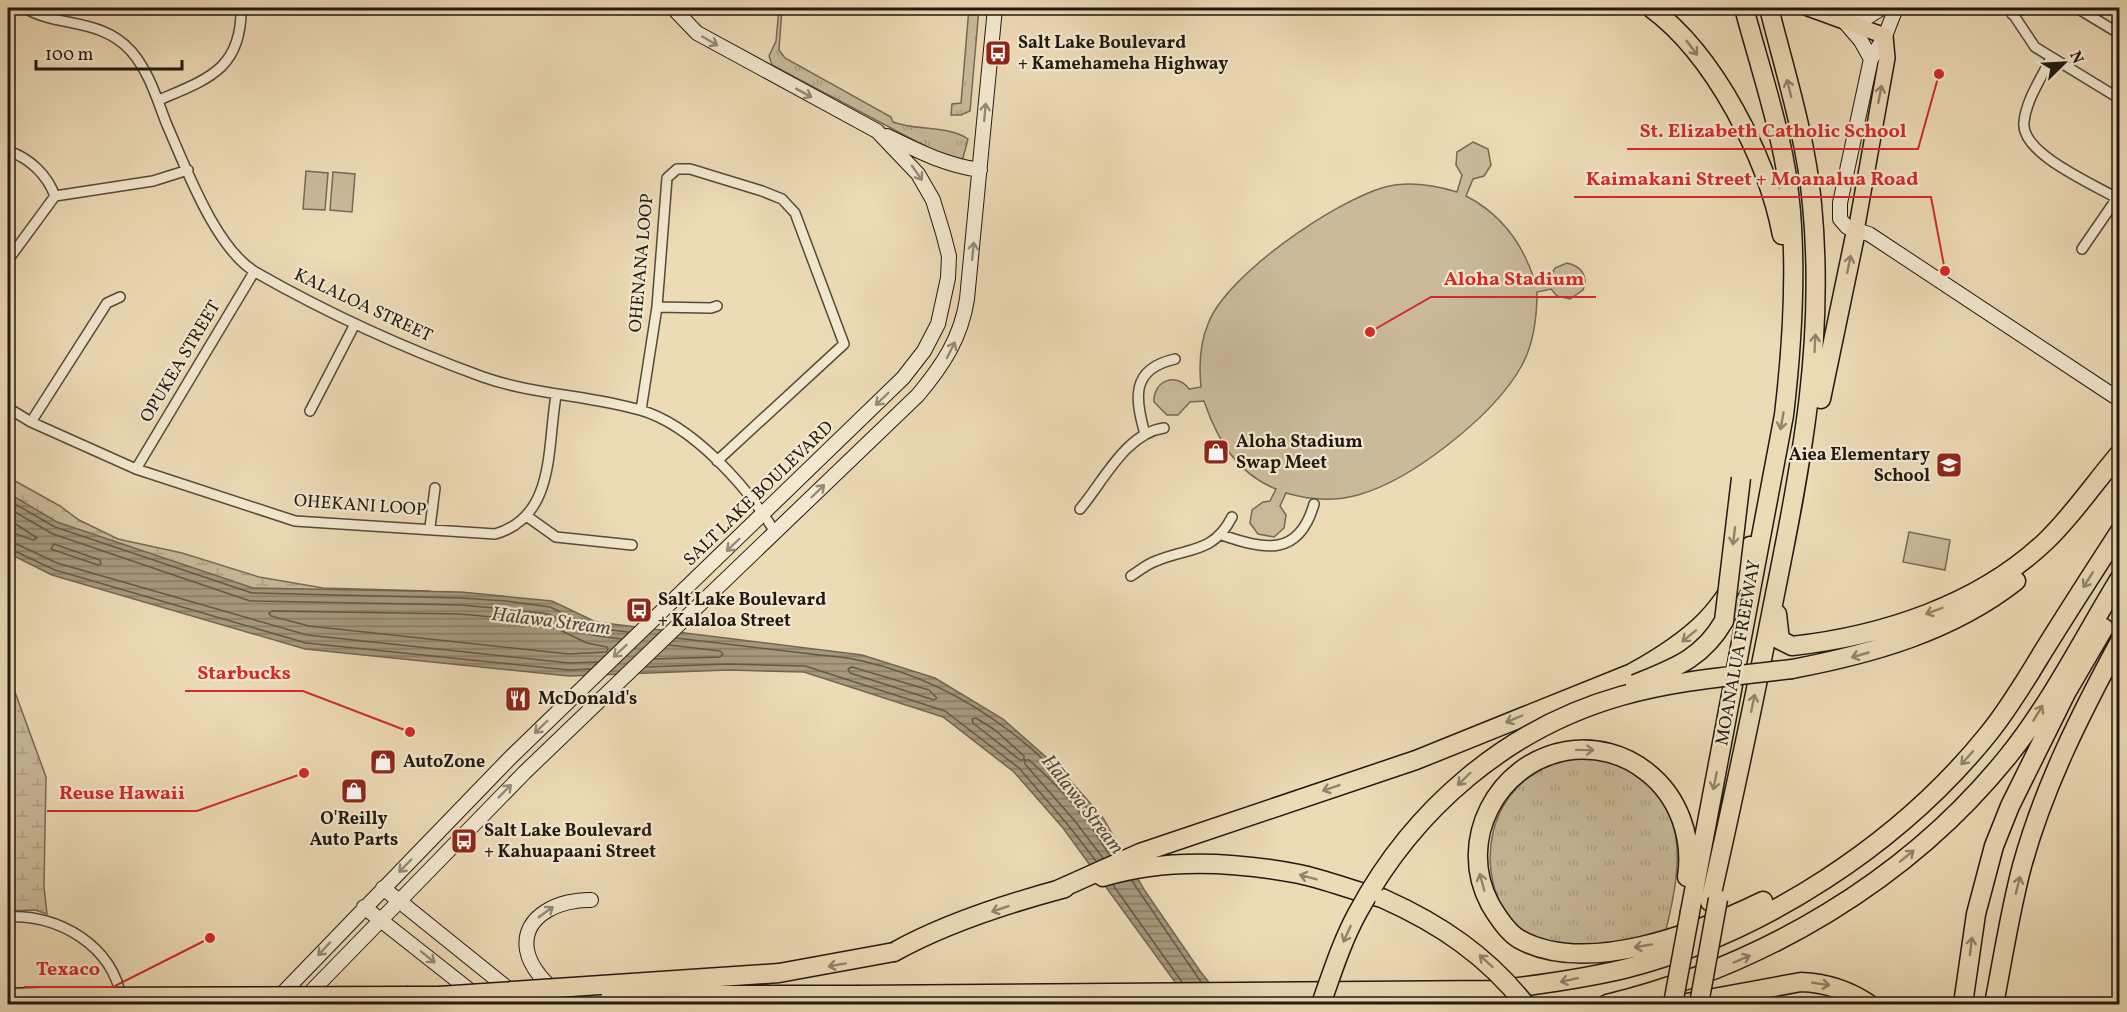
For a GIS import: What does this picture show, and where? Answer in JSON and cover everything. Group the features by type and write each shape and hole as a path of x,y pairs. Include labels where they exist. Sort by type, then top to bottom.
{"highway":[{"path":"1651,8 1674,24 1723,91 1760,159 1778,218 1793,300"},
{"path":"1744,8 1783,156 1788,188 1793,300"},
{"path":"1769,8 1804,148 1812,203 1815,255 1813,374 1793,505"},
{"path":"1793,505 1815,426 1856,231"},
{"name":"MOANALUA FREEWAY","path":"1673,1005 1685,914 1784,415 1793,300"},
{"path":"1775,598 1780,640 1792,646 1866,632 1945,607 1990,583 2032,554 2065,521 2120,453"},
{"path":"1563,717 1620,696 1680,682 1792,669 1856,657 1900,643 1983,603 2013,583 2056,545 2088,508 2120,463"},
{"path":"1321,1005 1339,953 1358,911 1397,850 1431,811 1472,771 1519,740 1563,717 1696,656 1712,641 1724,621 1741,478"},
{"path":"439,996 779,973 894,952 917,939 948,927 1091,877 1145,861 1416,760 1632,673 1661,657 1691,635 1720,608 1745,561 1768,496"},
{"name":"MOANALUA FREEWAY","path":"1714,901 1793,505"},
{"path":"8,998 1494,990 1558,982 1626,968 1718,937 1760,916 1825,880 1886,835 1951,775 1989,733 2022,687 2120,531"},
{"path":"1607,1005 1654,992 1751,955 1822,918 1874,882 1924,842 1960,808 2008,756 2030,726 2120,578"},
{"path":"1963,1005 1978,903 2002,826 2066,693 2120,596"},
{"path":"1994,1005 2014,899 2033,831 2062,752 2120,641"},
{"path":"1665,1005 1685,914 1688,852 1684,825 1667,792 1641,767 1607,752 1582,749 1558,752 1535,761 1515,775 1491,803 1482,826 1478,851 1480,876 1488,900 1501,921 1519,938 1571,953 1605,952 1659,943 1774,896 1886,835"},
{"path":"1145,861 1171,865 1217,864 1301,874 1384,898 1465,944 1500,974 1525,1005"},
{"path":"1691,1005 1714,901"},
{"path":"1699,1005 1714,901"},
{"path":"1681,1005 1801,982 1818,983 1845,990 1869,1005"}],"main road":[{"name":"SALT LAKE BOULEVARD","path":"272,1005 364,907 583,686 903,378 924,351 938,324 948,278 949,256 933,200 918,174 877,131 697,33 673,8"},
{"name":"SALT LAKE BOULEVARD","path":"299,1005 332,967 382,921 464,832 615,684 918,395 946,358 964,320 994,8"},
{"path":"1808,8 1885,36"},
{"path":"1844,20 1866,18 1882,8"},
{"path":"1896,8 1885,36 1871,59 1839,213 1844,225 1869,234 2120,400"},
{"path":"1844,20 1861,41 1871,59"},
{"path":"1856,231 1887,58 1885,36"},
{"path":"877,131 936,160 980,170"},
{"path":"383,888 527,1005"},
{"path":"569,1005 545,982 533,965 527,950 527,940 531,926 539,915 564,902 591,900"},
{"path":"364,907 487,1005"}],"street":[{"name":"KALALOA STREET","path":"25,8 93,27 120,41 145,70 188,170 223,238 254,272 355,324 485,378 556,396 641,410 681,429 717,461 764,514 776,532"},
{"path":"159,99 204,81 222,68 239,41 241,8"},
{"path":"2025,8 2010,11 2035,47 2120,99"},
{"path":"2077,8 2120,33"},
{"path":"2050,58 2025,113 2023,125 2028,139 2039,152 2118,199 2082,249"},
{"path":"8,151 22,157 36,168 50,182 55,196"},
{"name":"OHENANA LOOP","path":"641,410 657,307 667,178 677,169 690,169 782,199 795,213 844,344 717,461"},
{"path":"8,260 55,196 153,181 188,170"},
{"name":"OPUKEA STREET","path":"136,469 254,272"},
{"path":"31,422 107,303 120,297"},
{"path":"657,307 711,308 717,306"},
{"path":"310,411 355,324"},
{"path":"1145,434 1136,393 1142,378 1153,368 1175,359"},
{"path":"556,396 542,492 528,517 556,537 632,544"},
{"name":"OHEKANI LOOP","path":"8,408 31,422 136,469 295,521 430,527 495,534 512,529 528,517"},
{"path":"1080,509 1121,456 1145,434 1164,429"},
{"path":"430,527 435,488"},
{"path":"1222,535 1248,544 1275,548 1297,537 1310,519 1314,504"},
{"path":"1131,576 1155,561 1204,547 1222,535 1232,517"},
{"path":"8,917 38,919 81,937 109,967 118,984 122,1005"}],"green space":[{"path":"779,8 782,8 779,50 785,58 891,117 893,122 951,132 968,139 963,158 955,162 772,65 769,56 776,41"},
{"path":"969,8 979,8 970,111 961,115 951,115 952,104 961,103"},
{"path":"1473,142 1488,149 1491,165 1484,176 1473,179 1466,196 1479,203 1509,231 1524,255 1535,282 1549,279 1555,268 1567,263 1582,272 1585,280 1583,290 1570,299 1557,296 1551,289 1537,292 1534,331 1521,367 1491,406 1449,444 1402,476 1358,495 1340,499 1322,499 1286,493 1280,506 1286,515 1284,528 1274,537 1258,534 1250,523 1252,510 1263,502 1270,501 1276,489 1250,474 1230,453 1215,429 1204,401 1190,402 1178,415 1167,415 1154,402 1157,388 1172,380 1184,384 1189,389 1201,387 1200,363 1203,339 1208,324 1219,305 1236,284 1284,242 1339,207 1385,187 1403,184 1421,185 1457,192 1462,175 1456,165 1457,152"},
{"path":"306,171 328,173 325,210 303,209"},
{"path":"333,172 355,174 352,212 330,210"},
{"path":"8,477 60,506 79,520 118,539 182,553 259,577 323,588 430,591 290,608 8,519"},
{"path":"1909,532 1950,540 1945,570 1903,562"},
{"path":"8,673 46,777 44,887 47,914 35,910 8,911"},
{"path":"1579,758 1608,759 1619,762 1654,790 1667,808 1674,828 1677,871 1664,938 1578,952 1533,937 1515,923 1503,908 1495,890 1490,851 1499,813 1516,789 1540,770"}],"water":[{"name":"Hālawa Stream","path":"8,493 57,522 253,588 461,592 552,601 596,622 862,655 935,678 1003,719 1062,771 1103,818 1145,891 1200,971 1226,1004 1191,1004 1063,828 1014,772 943,717 804,672 728,670 569,676 305,649 52,575 8,553"}],"place":[{"name":"Salt Lake Boulevard + Kamehameha Highway","path":"998,53"},
{"name":"St. Elizabeth Catholic School","path":"1939,74"},
{"name":"Kaimakani Street + Moanalua Road","path":"1945,271"},
{"name":"Aloha Stadium","path":"1370,332"},
{"name":"Aloha Stadium Swap Meet","path":"1216,452"},
{"name":"Aiea Elementary School","path":"1949,465"},
{"name":"Salt Lake Boulevard + Kalaloa Street","path":"639,610"},
{"name":"McDonald's","path":"518,699"},
{"name":"Starbucks","path":"410,732"},
{"name":"AutoZone","path":"383,762"},
{"name":"Reuse Hawaii","path":"304,773"},
{"name":"O'Reilly Auto Parts","path":"354,791"},
{"name":"Salt Lake Boulevard + Kahuapaani Street","path":"464,841"},
{"name":"Texaco","path":"210,938"}]}
